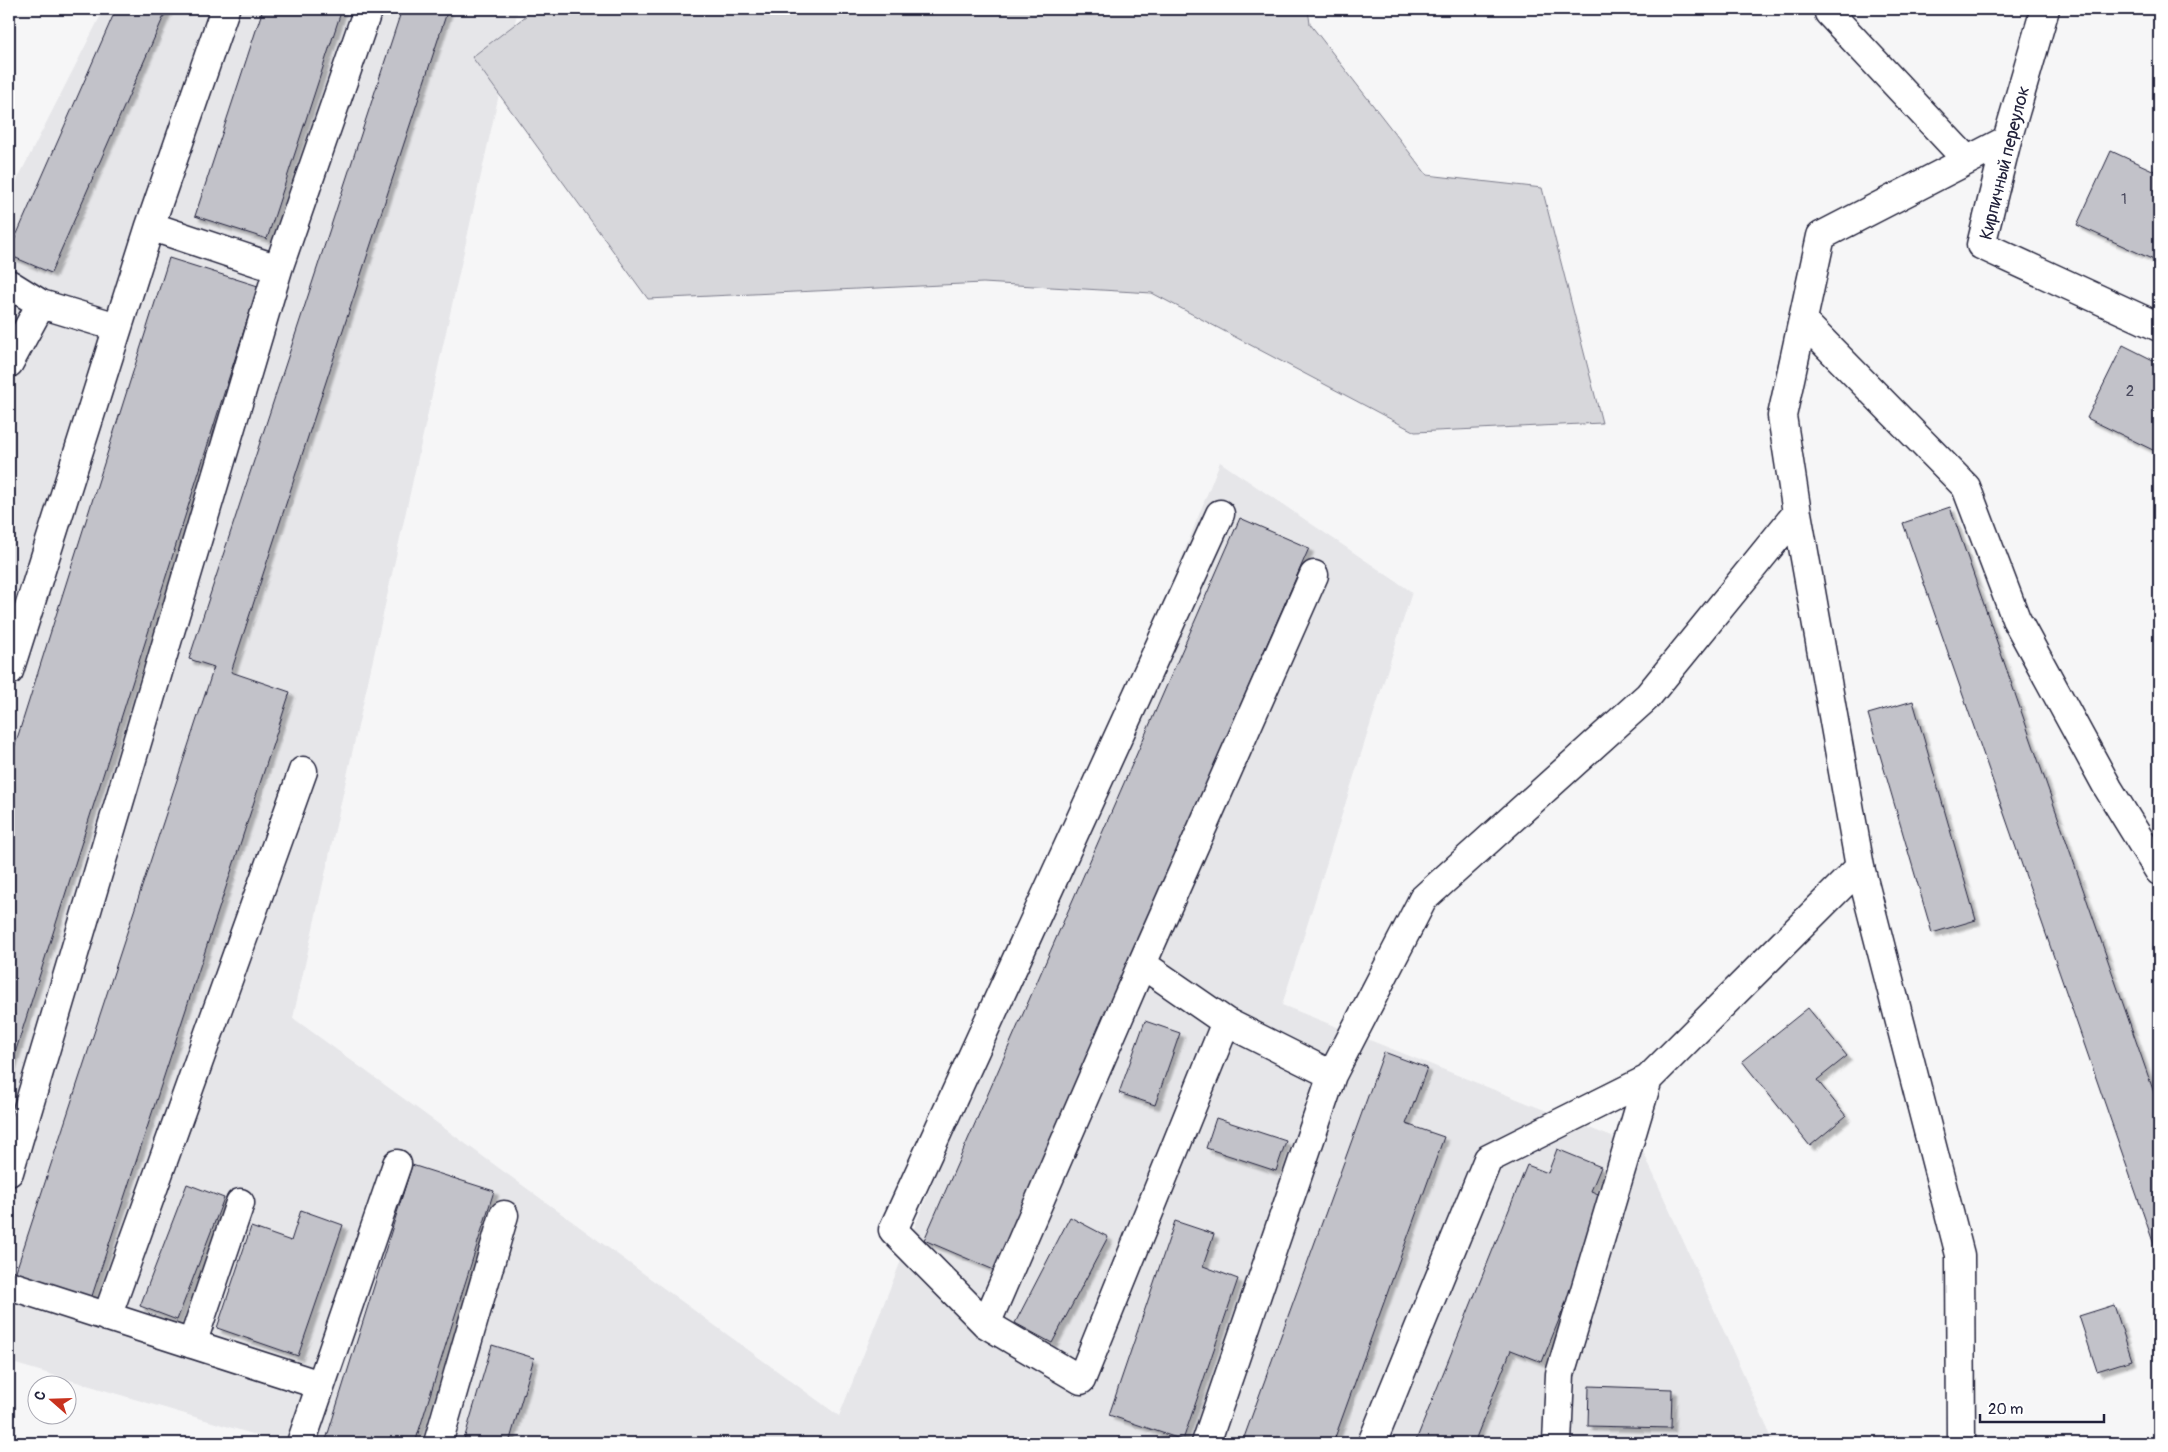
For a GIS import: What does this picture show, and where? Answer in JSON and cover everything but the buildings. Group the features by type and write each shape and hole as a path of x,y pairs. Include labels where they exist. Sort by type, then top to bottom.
{"street":[{"path":"9,671 117,327 224,9"},
{"path":"9,1172 278,269 368,9"},
{"path":"1829,9 1829,13 1967,160"},
{"name":"Кирпичный переулок","path":"2045,9 2008,140 1982,246 2159,327"},
{"path":"1961,1443 1960,1255 1860,866 1797,513 1782,416 1821,236 2008,140"},
{"path":"150,226 278,269"},
{"path":"9,284 40,304 117,327"},
{"path":"9,363 40,304"},
{"path":"1803,321 1966,487 2016,619 2108,788 2159,871"},
{"path":"1206,1443 1332,1075 1423,899 1648,696 1797,513"},
{"path":"1220,514 893,1230 986,1324 1081,1380 1226,1022"},
{"path":"986,1324 1142,964 1314,575"},
{"path":"107,1317 302,771"},
{"path":"2108,788 2159,833"},
{"path":"1372,1443 1488,1159 1648,1079 1860,866"},
{"path":"1142,964 1226,1022 1332,1075"},
{"path":"1557,1443 1560,1374 1648,1079"},
{"path":"302,1443 320,1385 397,1164"},
{"path":"192,1344 240,1202"},
{"path":"438,1443 504,1215"},
{"path":"9,1285 320,1385"}],"shaded area":[{"path":"104,9 518,9 293,1018 839,1416 1220,462 1412,592 1282,1005 1642,1149 1774,1443 283,1443 78,1382 78,1374 50,1374 9,1362 9,196"},
{"path":"535,9 1308,9 1310,24 1427,175 1542,188 1602,423 1415,432 1152,293 983,283 648,299 472,57"}]}
